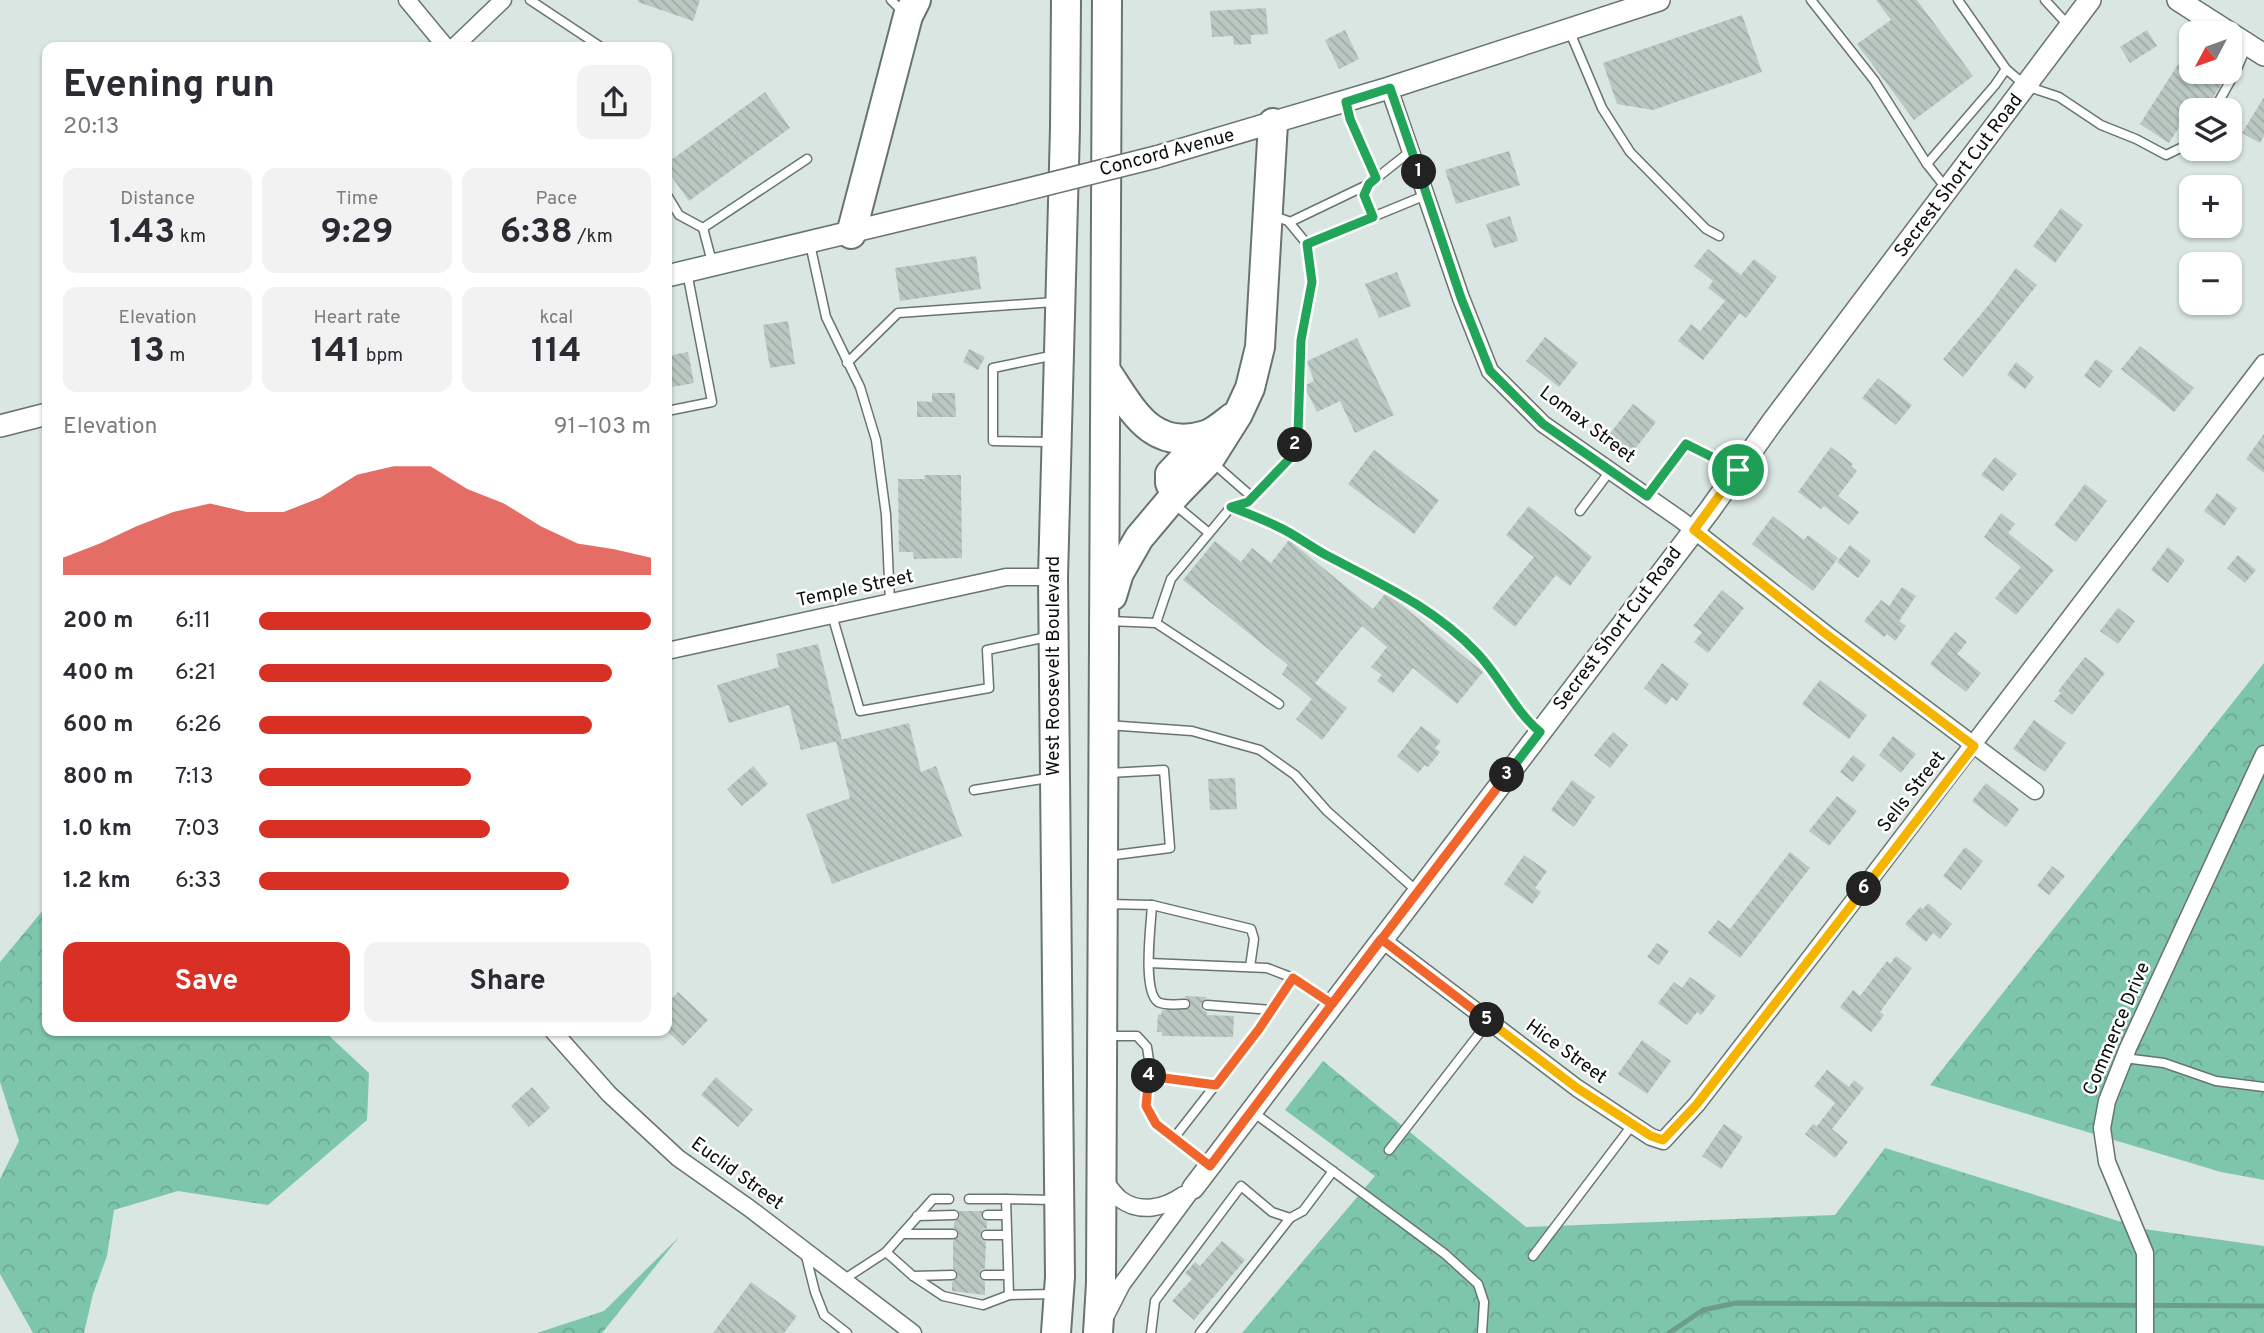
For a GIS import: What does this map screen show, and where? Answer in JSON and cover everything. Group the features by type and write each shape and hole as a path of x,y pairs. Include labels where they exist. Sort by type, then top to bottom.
{"highway":[{"name":"West Roosevelt Boulevard","path":"1056,1333 1059,1294 1059,1200 1053,576 1066,0"},
{"path":"1098,1332 1105,773 1107,0"},
{"path":"851,234 905,5"},
{"path":"1106,619 1119,573 1132,549 1173,497 1170,474 1208,447 1238,414 1250,388 1260,347 1279,218 1273,123"},
{"path":"1107,371 1135,413 1154,433 1208,447"}],"street":[{"path":"407,0 442,42"},
{"path":"459,42 503,0"},
{"name":"Concord Avenue","path":"677,274 851,234 1156,157 1346,102 1659,0"},
{"name":"Secrest Short Cut Road","path":"1098,1332 1122,1284 1193,1188 1694,530 2090,0"},
{"path":"2178,0 2256,50"},
{"name":"Lomax Street","path":"1390,88 1461,298 1490,371 1543,424 1694,530 1826,634 2035,791"},
{"name":"Sells Street","path":"1663,1140 1697,1104 1974,746 2264,363"},
{"path":"0,426 42,415"},
{"name":"Temple Street","path":"672,650 1006,577 1053,576"},
{"name":"Commerce Drive","path":"2146,1333 2145,1253 2107,1162 2102,1128 2108,1101 2124,1058 2264,754"},
{"name":"Hice Street","path":"1381,939 1577,1088 1651,1136 1663,1140"},
{"name":"Euclid Street","path":"557,1036 609,1094 678,1158 913,1333"},
{"name":"Secrest Short Cut Road","path":"1102,1177 1121,1199 1142,1208 1166,1207 1193,1188"}],"lane":[{"path":"530,0 593,42"},
{"path":"1811,0 1874,80 1927,164 1948,191"},
{"path":"1958,0 2006,69 2026,86 2059,97 2101,125 2166,155 2179,149"},
{"path":"2045,0 2070,27"},
{"path":"1569,30 1602,108 1630,152 1706,229 1720,236"},
{"path":"2222,98 2256,50"},
{"path":"1927,164 2006,69"},
{"path":"1346,102 1373,181"},
{"path":"1156,623 1171,579 1231,507 1248,502 1293,455 1298,433 1301,340 1312,282 1307,244 1279,218 1373,181 1412,150"},
{"path":"703,228 807,159"},
{"path":"1373,181 1364,195 1373,217"},
{"path":"1307,244 1426,195"},
{"path":"672,203 679,215 703,228 712,266"},
{"path":"810,243 826,317 860,387 876,440 886,515 890,603"},
{"path":"672,410 712,402 677,274"},
{"path":"847,363 898,313 1061,302"},
{"path":"1057,442 993,441 993,368 1059,355"},
{"path":"1647,496 1686,444 1738,470"},
{"path":"1208,447 1252,497"},
{"path":"1580,511 1610,471"},
{"path":"1173,497 1209,533"},
{"path":"1231,507 1280,528 1406,596 1477,652 1525,719 1540,732"},
{"path":"832,615 860,711 989,688 987,650 1054,635"},
{"path":"1106,619 1156,623 1279,704"},
{"path":"1105,725 1192,731 1260,751 1295,775 1327,811 1418,892"},
{"path":"1104,856 1170,848 1164,770 1105,773"},
{"path":"974,790 1055,777"},
{"path":"1104,904 1152,905 1251,929 1254,939 1250,967"},
{"path":"1152,905 1149,963 1152,996 1160,1003 1185,1004"},
{"path":"1149,963 1267,968 1293,978 1332,1004"},
{"path":"1174,1138 1272,1010 1293,978"},
{"path":"1207,1005 1272,1010"},
{"path":"1389,1150 1489,1021"},
{"path":"1103,1035 1137,1036 1147,1047 1149,1076 1146,1106 1156,1124 1210,1166"},
{"path":"2124,1058 2164,1063 2216,1081 2264,1087"},
{"path":"1149,1076 1216,1085"},
{"path":"1251,1111 1445,1254 1478,1284 1484,1303 1482,1333"},
{"path":"1533,1256 1633,1124"},
{"path":"1200,1333 1290,1218 1303,1211 1332,1171"},
{"path":"1151,1333 1155,1301 1241,1186 1272,1212 1290,1218"},
{"path":"843,1280 886,1252 933,1199 949,1199"},
{"path":"970,1199 1059,1200"},
{"path":"1006,1199 1006,1275 1009,1295"},
{"path":"917,1216 954,1215"},
{"path":"987,1215 1006,1215"},
{"path":"902,1234 953,1234"},
{"path":"986,1235 1006,1235"},
{"path":"805,1251 824,1315 848,1333"},
{"path":"886,1252 943,1296 983,1305 1009,1295 1059,1294"},
{"path":"914,1276 952,1275"},
{"path":"985,1275 1006,1275"}],"green space":[{"path":"2264,663 2264,1180 2221,1172 1930,1085"},
{"path":"42,911 42,1036 329,1036 369,1073 367,1120 268,1205 178,1191 114,1210 107,1256 93,1294 84,1333 33,1333 0,1274 0,1179 19,1141 0,1082 0,962"},
{"path":"1323,1061 1526,1227 1835,1215 1885,1148 2144,1229 2264,1246 2264,1333 1242,1333 1375,1176 1285,1110"},
{"path":"679,1237 602,1333 537,1333 604,1311"}],"building":[{"path":"638,0 700,0 693,21"},
{"path":"1876,0 1917,0 1973,76 1914,120 1857,44 1891,20"},
{"path":"1266,8 1268,34 1251,35 1251,44 1234,45 1233,36 1212,37 1210,11"},
{"path":"1742,15 1762,72 1653,110 1617,104 1603,63"},
{"path":"1345,30 1359,59 1339,69 1325,40"},
{"path":"2147,30 2157,46 2130,63 2120,47"},
{"path":"2179,63 2179,84 2221,84 2213,98 2179,98 2179,127 2169,143 2140,124"},
{"path":"765,92 790,128 689,201 672,177 672,159"},
{"path":"2264,97 2264,136 2260,143 2242,133"},
{"path":"1509,151 1520,185 1456,204 1445,170"},
{"path":"2061,208 2083,225 2055,263 2033,246"},
{"path":"1510,216 1518,241 1494,248 1486,224"},
{"path":"1708,249 1741,275 1754,259 1777,277 1746,318 1740,313 1703,360 1678,341 1691,324 1700,331 1725,301 1708,288 1713,281 1694,266"},
{"path":"976,256 981,289 900,301 895,268"},
{"path":"2016,268 2037,285 1963,377 1943,359"},
{"path":"1397,272 1411,306 1379,318 1365,284"},
{"path":"788,321 795,364 770,368 763,325"},
{"path":"1545,337 1578,363 1559,387 1526,361"},
{"path":"1357,338 1394,415 1355,433 1340,401 1317,412 1306,385 1314,381 1307,361"},
{"path":"2140,346 2194,388 2174,412 2121,369"},
{"path":"969,349 985,357 978,370 963,362"},
{"path":"688,352 694,383 672,387 672,355"},
{"path":"2096,359 2113,371 2100,388 2084,376"},
{"path":"2016,362 2034,377 2025,389 2007,375"},
{"path":"1878,378 1912,405 1896,425 1862,398"},
{"path":"932,393 955,393 956,417 917,417 917,401 932,402"},
{"path":"1633,404 1656,422 1628,458 1605,440"},
{"path":"2264,434 2264,473 2246,459"},
{"path":"1831,447 1853,464 1851,466 1857,471 1838,496 1859,512 1849,525 1824,506 1821,509 1798,492"},
{"path":"1374,450 1439,500 1414,534 1348,484"},
{"path":"1995,457 2017,474 2003,491 1981,475"},
{"path":"924,475 961,475 962,558 914,559 913,552 899,552 898,479 925,479"},
{"path":"2085,484 2107,501 2076,542 2054,525"},
{"path":"2217,493 2237,508 2224,526 2204,511"},
{"path":"1529,506 1592,557 1570,586 1556,575 1515,627 1492,608 1534,557 1506,535"},
{"path":"2001,513 2015,524 2008,533 2054,570 2016,615 1995,598 2021,567 1984,537"},
{"path":"1773,516 1804,540 1808,535 1838,558 1813,591 1752,544"},
{"path":"1289,540 1373,609 1385,594 1392,597 1483,672 1457,704 1413,668 1393,693 1377,681 1382,675 1371,667 1387,647 1362,626 1315,683 1347,708 1322,740 1296,719 1312,699 1282,674 1288,665 1183,580 1215,541 1241,562 1252,548 1271,563"},
{"path":"1850,545 1871,561 1858,578 1837,562"},
{"path":"2168,547 2185,560 2168,583 2151,570"},
{"path":"2238,555 2256,570 2245,583 2227,568"},
{"path":"1902,587 1916,596 1899,621 1906,626 1895,641 1887,634 1884,637 1864,621 1881,600 1889,606"},
{"path":"1722,590 1744,608 1708,653 1694,642 1702,632 1693,626"},
{"path":"2118,608 2135,621 2118,644 2100,631"},
{"path":"1955,632 1967,642 1957,654 1981,673 1966,692 1930,664"},
{"path":"818,644 842,740 801,750 789,705 729,723 717,685 779,667 776,654"},
{"path":"2085,657 2105,673 2072,715 2054,701 2061,693 2058,691"},
{"path":"1662,663 1689,684 1677,701 1672,697 1666,705 1644,688"},
{"path":"1820,680 1867,715 1849,739 1802,704"},
{"path":"2034,720 2066,743 2045,772 2013,749"},
{"path":"909,723 921,772 936,766 962,836 832,884 806,814 850,798 836,741"},
{"path":"1421,726 1441,741 1435,748 1440,752 1428,767 1425,765 1418,773 1397,756"},
{"path":"1613,732 1628,745 1610,768 1594,755"},
{"path":"1893,736 1916,754 1901,773 1879,755"},
{"path":"1853,755 1866,765 1853,782 1840,772"},
{"path":"753,766 768,784 742,806 727,789"},
{"path":"1235,778 1237,809 1210,810 1208,779"},
{"path":"1572,780 1595,797 1574,827 1551,810"},
{"path":"1986,783 2019,809 2006,827 1972,801"},
{"path":"1837,796 1857,811 1829,846 1809,831"},
{"path":"1965,847 1983,861 1961,890 1943,876"},
{"path":"1790,852 1810,868 1740,958 1708,933 1718,920 1730,929"},
{"path":"1524,855 1547,871 1535,888 1541,892 1532,904 1504,884"},
{"path":"2052,866 2065,876 2049,895 2037,886"},
{"path":"1928,903 1952,924 1940,939 1933,933 1926,942 1905,924 1920,907 1923,909"},
{"path":"1657,943 1669,951 1659,965 1647,957"},
{"path":"1896,956 1912,968 1880,1012 1884,1015 1871,1032 1840,1007 1853,990 1860,996 1887,961 1890,964"},
{"path":"1690,977 1716,996 1701,1015 1697,1012 1687,1025 1658,1003 1674,982 1682,988"},
{"path":"678,992 708,1020 683,1046 672,1036 672,999"},
{"path":"1185,996 1207,997 1200,1005 1207,1015 1234,1016 1233,1037 1162,1036 1162,1032 1157,1032 1158,1014 1161,1015 1162,1010 1189,1009 1191,1003"},
{"path":"1642,1040 1671,1061 1647,1094 1618,1074"},
{"path":"1827,1070 1849,1087 1854,1080 1864,1088 1832,1129 1848,1142 1835,1158 1805,1134 1813,1124 1817,1126 1835,1103 1814,1086"},
{"path":"716,1077 753,1110 738,1127 701,1095"},
{"path":"532,1087 550,1108 529,1127 511,1106"},
{"path":"1724,1124 1743,1137 1721,1169 1702,1156"},
{"path":"959,1211 982,1211 981,1218 987,1222 987,1228 980,1234 981,1239 986,1242 985,1268 979,1274 980,1279 985,1282 985,1295 952,1291 952,1282 958,1276 953,1269 953,1241 959,1235 954,1228 954,1222 960,1217"},
{"path":"1222,1241 1245,1260 1194,1320 1172,1301 1192,1279 1185,1273 1195,1262 1200,1266"},
{"path":"751,1282 797,1316 784,1333 713,1333"}],"waterway":[{"path":"1669,1333 1703,1310 1736,1303 2264,1306"}],"route":[{"path":"1738,470 1686,444 1647,496 1543,424 1490,371 1461,298 1390,88 1346,102 1350,119 1376,178 1369,184 1364,195 1373,217 1307,244 1312,282 1301,340 1298,433 1293,455 1248,502 1231,507 1259,517 1406,596 1477,652 1525,719 1540,732 1381,939 1332,1004 1293,978 1259,1029 1216,1085 1149,1076 1146,1106 1156,1124 1210,1166 1381,939 1577,1088 1651,1136 1663,1140 1697,1104 1974,746 1694,530 1738,470"}]}
